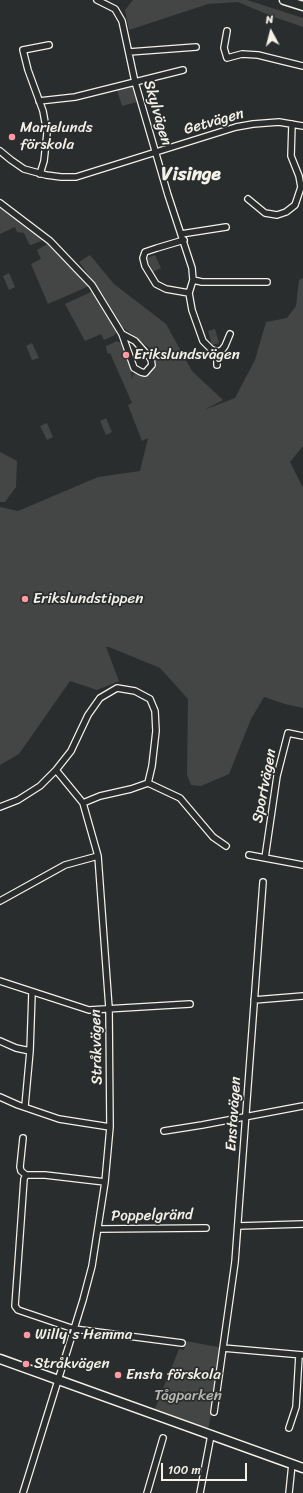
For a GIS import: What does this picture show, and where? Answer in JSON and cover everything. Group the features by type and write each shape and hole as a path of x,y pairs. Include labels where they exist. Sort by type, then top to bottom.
{"street":[{"name":"Skylvägen","path":"97,0 115,9 122,21 135,82 192,268 193,280 189,293 192,310 203,342 217,352"},
{"path":"284,0 303,6"},
{"path":"227,31 224,48 227,58 242,54 258,54 303,66"},
{"path":"40,174 44,162 47,133 39,101 28,70 23,50 49,45"},
{"path":"129,52 196,47"},
{"path":"39,101 75,97 183,70"},
{"name":"Getvägen","path":"0,151 24,169 40,174 61,177 79,176 236,127 279,122 303,126"},
{"path":"248,199 265,213 277,215 286,212 295,205 301,187 299,176 291,156 292,124"},
{"path":"0,203 50,241 92,285 122,334 134,368 145,373 152,365 152,359 135,341 122,334"},
{"path":"181,234 226,227"},
{"path":"184,240 145,252 143,258 145,266 156,284 166,289 189,293"},
{"path":"193,280 202,282 267,282"},
{"path":"217,366 217,352 222,350 225,346 230,334"},
{"path":"0,807 18,800 40,786 56,770 70,751 88,715 100,698 117,688 135,691 150,699 155,711 156,731 152,766 148,782"},
{"name":"Sportvägen","path":"265,858 275,788 288,733 303,736"},
{"name":"Stråkvägen","path":"23,1493 92,1266 106,1182 110,1127 109,1008 98,856 83,803 56,770"},
{"path":"83,803 100,796 131,789 148,782 180,798 213,837 226,846"},
{"path":"249,855 303,865"},
{"path":"0,901 35,880 65,865 98,856"},
{"name":"Enstavägen","path":"214,1412 236,1262 263,882"},
{"path":"0,981 89,1010 190,1004"},
{"path":"25,1106 30,1051 32,992"},
{"path":"254,1000 303,996"},
{"path":"0,1041 16,1048 30,1051"},
{"path":"0,1097 59,1118 110,1127"},
{"path":"164,1130 303,1106"},
{"path":"23,1138 20,1167 21,1171 26,1174 106,1182"},
{"path":"26,1174 24,1179 16,1306 18,1310 74,1329 182,1343"},
{"path":"238,1226 303,1224"},
{"name":"Poppelgränd","path":"99,1229 206,1228"},
{"path":"223,1348 301,1355 296,1407 289,1428"},
{"path":"0,1359 303,1468"},
{"path":"200,1493 211,1435"},
{"path":"147,1493 162,1438"},
{"path":"289,1493 292,1464"}],"green space":[{"path":"133,0 247,0 303,18 303,27 271,16 238,2 208,4 129,30 125,10"},
{"path":"133,86 137,102 122,106 117,90"},
{"path":"0,208 42,238 41,241 31,245 29,244 24,233 17,232 15,227 0,234"},
{"path":"49,243 89,286 48,304 31,264 41,259 37,250"},
{"path":"90,255 114,284 166,324 192,371 223,400 204,410 235,398 255,360 266,322 287,318 296,306 299,280 303,278 303,446 290,462 303,488 303,708 264,697 251,719 229,774 201,786 191,785 187,775 188,699 160,668 109,647 106,647 119,681 97,690 70,681 19,754 0,765 0,507 18,511 98,477 140,471 148,438 142,441 128,405 132,403 110,353 108,354 106,346 117,341 121,343 131,368 132,379 134,373 142,376 156,364 152,350 121,326 102,293 79,262"},
{"path":"155,255 161,268 153,272 147,258"},
{"path":"9,273 15,287 9,290 3,276"},
{"path":"93,291 116,332 115,335 104,340 101,334 85,341 65,304"},
{"path":"215,329 219,343 212,345 208,331"},
{"path":"32,343 39,358 32,360 26,346"},
{"path":"106,418 112,432 106,435 100,421"},
{"path":"47,423 53,437 47,440 40,426"},
{"path":"0,452 17,461 16,487 5,502 0,502"},
{"name":"Tågparken","path":"186,1341 223,1348 208,1430 154,1411 179,1349 184,1350"}],"place":[{"name":"Marielunds förskola","path":"12,137"},
{"name":"Erikslundsvägen","path":"126,355"},
{"name":"Erikslundstippen","path":"25,599"},
{"name":"Willy's Hemma","path":"27,1335"},
{"name":"Stråkvägen","path":"26,1364"},
{"name":"Ensta förskola","path":"118,1375"}],"district":[{"name":"Visinge","path":"191,175"}]}
